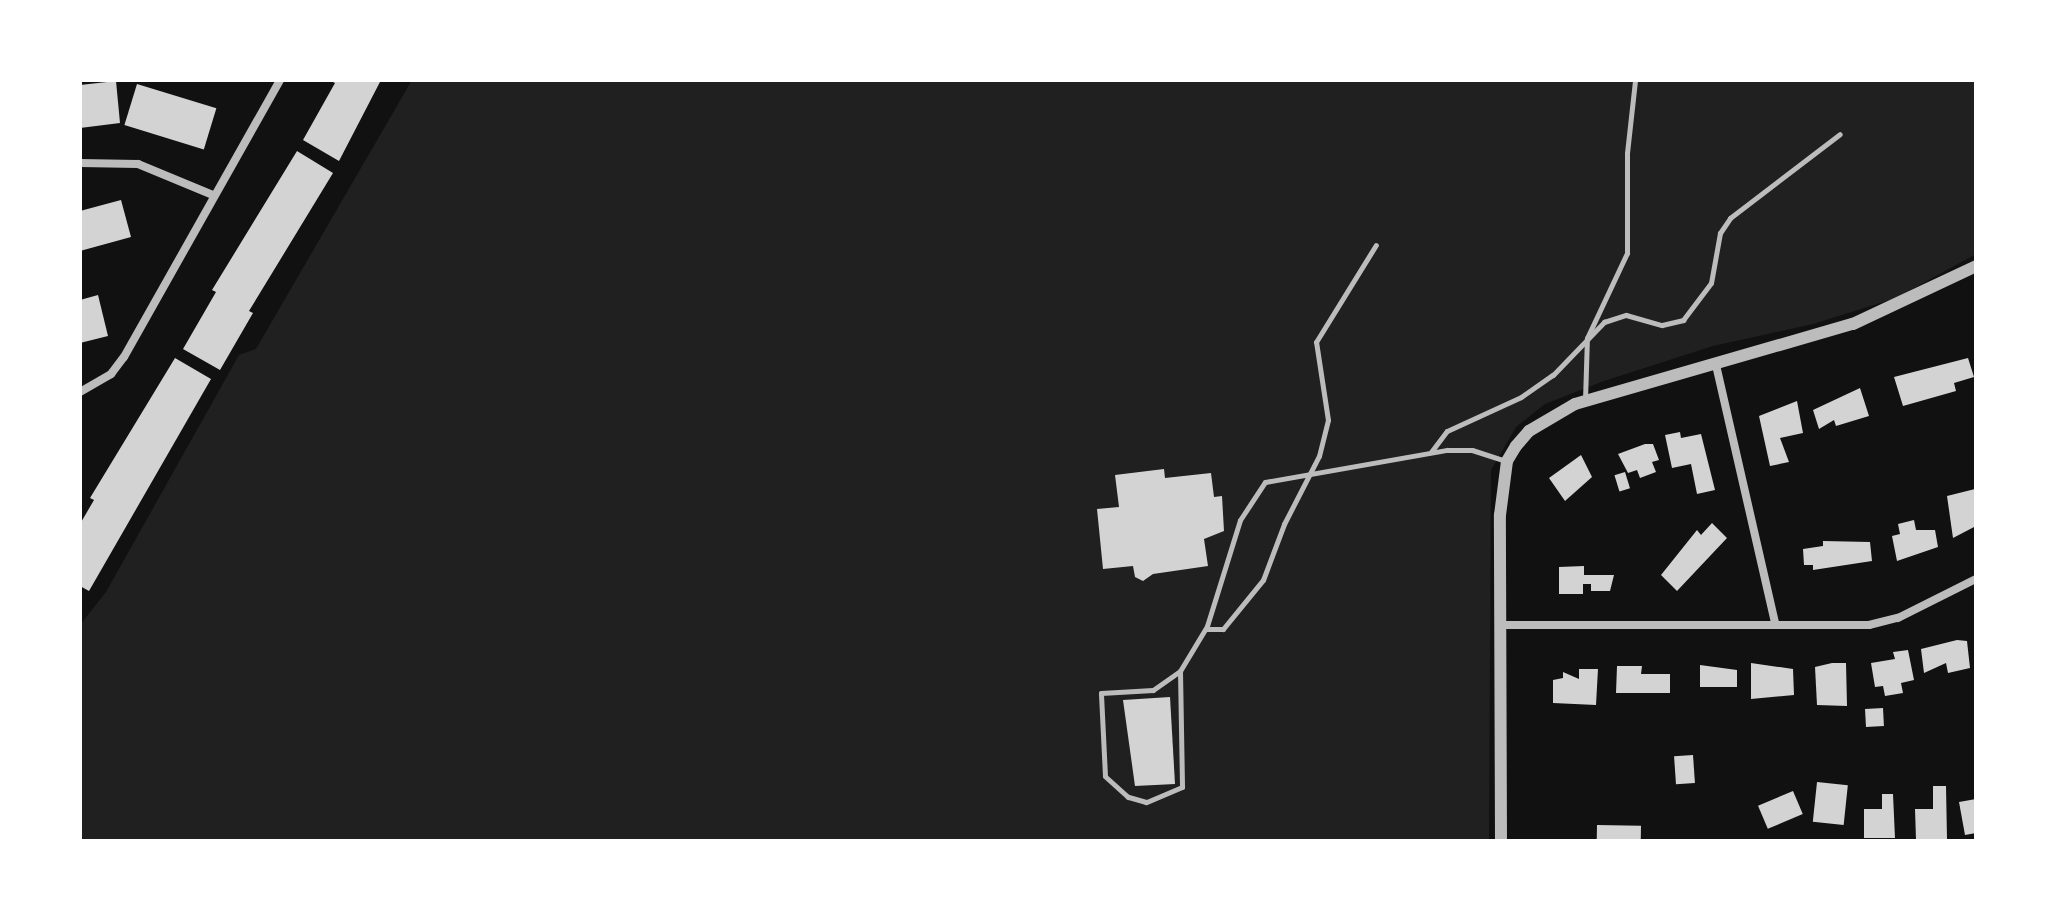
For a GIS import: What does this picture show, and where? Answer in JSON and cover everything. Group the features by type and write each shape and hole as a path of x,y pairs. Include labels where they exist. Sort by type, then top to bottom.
{"street":[{"path":"80,392 111,374 124,357 280,80"},
{"path":"80,163 138,164 213,195"},
{"path":"1501,841 1500,515 1507,461 1529,431 1585,401 1716,365 1884,313 1976,266"},
{"path":"1716,365 1775,622"},
{"path":"1501,625 1775,622 1869,625 1898,618 1976,579"}],"lane":[{"path":"1585,401 1587,338 1627,253 1627,153 1635,80"},
{"path":"1431,453 1447,431 1521,397 1553,375 1587,338 1616,317 1635,315 1671,325 1696,309 1711,283 1720,233 1730,218 1840,134"},
{"path":"1206,629 1223,629 1263,580 1309,472 1319,456 1328,420 1316,342 1376,245"},
{"path":"1180,671 1182,787 1146,802 1128,797 1105,776 1101,693 1153,690 1180,671 1206,629 1240,520 1253,495 1278,477 1431,453 1472,450 1507,461"}],"shaded area":[{"path":"412,80 1976,80 1976,254 1896,298 1813,324 1713,346 1604,381 1545,404 1516,427 1491,470 1489,841 80,841 80,625 106,592 239,355 256,349"}],"building":[{"path":"329,80 381,80 339,161 303,140 335,83"},
{"path":"116,81 120,123 80,128 80,85"},
{"path":"137,84 216,108 204,149 124,125"},
{"path":"297,151 333,173 249,311 253,313 220,370 183,349 216,292 212,290"},
{"path":"121,200 131,237 80,251 80,211"},
{"path":"98,295 108,336 80,343 80,300"},
{"path":"175,358 211,379 89,591 80,586 80,524 94,500 90,498"},
{"path":"1968,358 1974,377 1954,383 1956,391 1903,406 1894,377"},
{"path":"1860,388 1869,416 1836,426 1834,420 1819,429 1813,410"},
{"path":"1797,401 1803,433 1780,438 1789,462 1770,466 1759,416"},
{"path":"1680,432 1681,438 1701,434 1715,490 1697,494 1691,464 1672,468 1665,435"},
{"path":"1653,444 1659,460 1652,462 1656,472 1640,478 1637,470 1628,473 1618,454"},
{"path":"1581,455 1592,477 1565,501 1549,478"},
{"path":"1164,469 1165,478 1211,473 1214,497 1222,496 1224,531 1204,539 1208,566 1153,574 1143,581 1135,577 1133,566 1103,569 1097,509 1119,507 1115,475"},
{"path":"1625,472 1630,488 1619,491 1614,475"},
{"path":"1975,489 1976,526 1953,538 1947,496"},
{"path":"1914,520 1916,530 1935,530 1938,547 1897,561 1892,536 1900,534 1898,524"},
{"path":"1712,523 1727,538 1677,591 1661,575 1697,530 1701,535"},
{"path":"1823,541 1870,542 1872,561 1813,570 1813,565 1804,565 1803,549 1823,546"},
{"path":"1584,566 1584,575 1614,575 1610,591 1591,591 1591,584 1583,584 1583,594 1559,594 1559,567"},
{"path":"1957,640 1967,641 1970,668 1948,673 1946,663 1924,673 1921,649"},
{"path":"1908,650 1914,680 1901,683 1903,693 1885,696 1883,686 1875,687 1871,663 1895,659 1893,652"},
{"path":"1751,663 1793,669 1794,695 1751,699"},
{"path":"1846,663 1847,706 1817,705 1815,667"},
{"path":"1700,665 1737,670 1737,687 1700,687"},
{"path":"1617,666 1642,666 1641,674 1670,674 1670,693 1616,693"},
{"path":"1579,669 1598,669 1596,705 1553,703 1553,680 1563,678 1563,672 1579,679"},
{"path":"1170,697 1175,784 1135,786 1123,700"},
{"path":"1883,708 1884,726 1866,727 1865,709"},
{"path":"1693,755 1695,783 1676,784 1674,756"},
{"path":"1817,782 1848,785 1844,825 1813,822"},
{"path":"1933,786 1946,786 1947,839 1916,840 1915,809 1933,809"},
{"path":"1793,791 1803,814 1768,829 1758,806"},
{"path":"1882,794 1893,794 1895,838 1864,838 1864,809 1882,809"},
{"path":"1976,799 1976,833 1965,835 1959,802"},
{"path":"1597,825 1641,826 1641,841 1597,841"}]}
